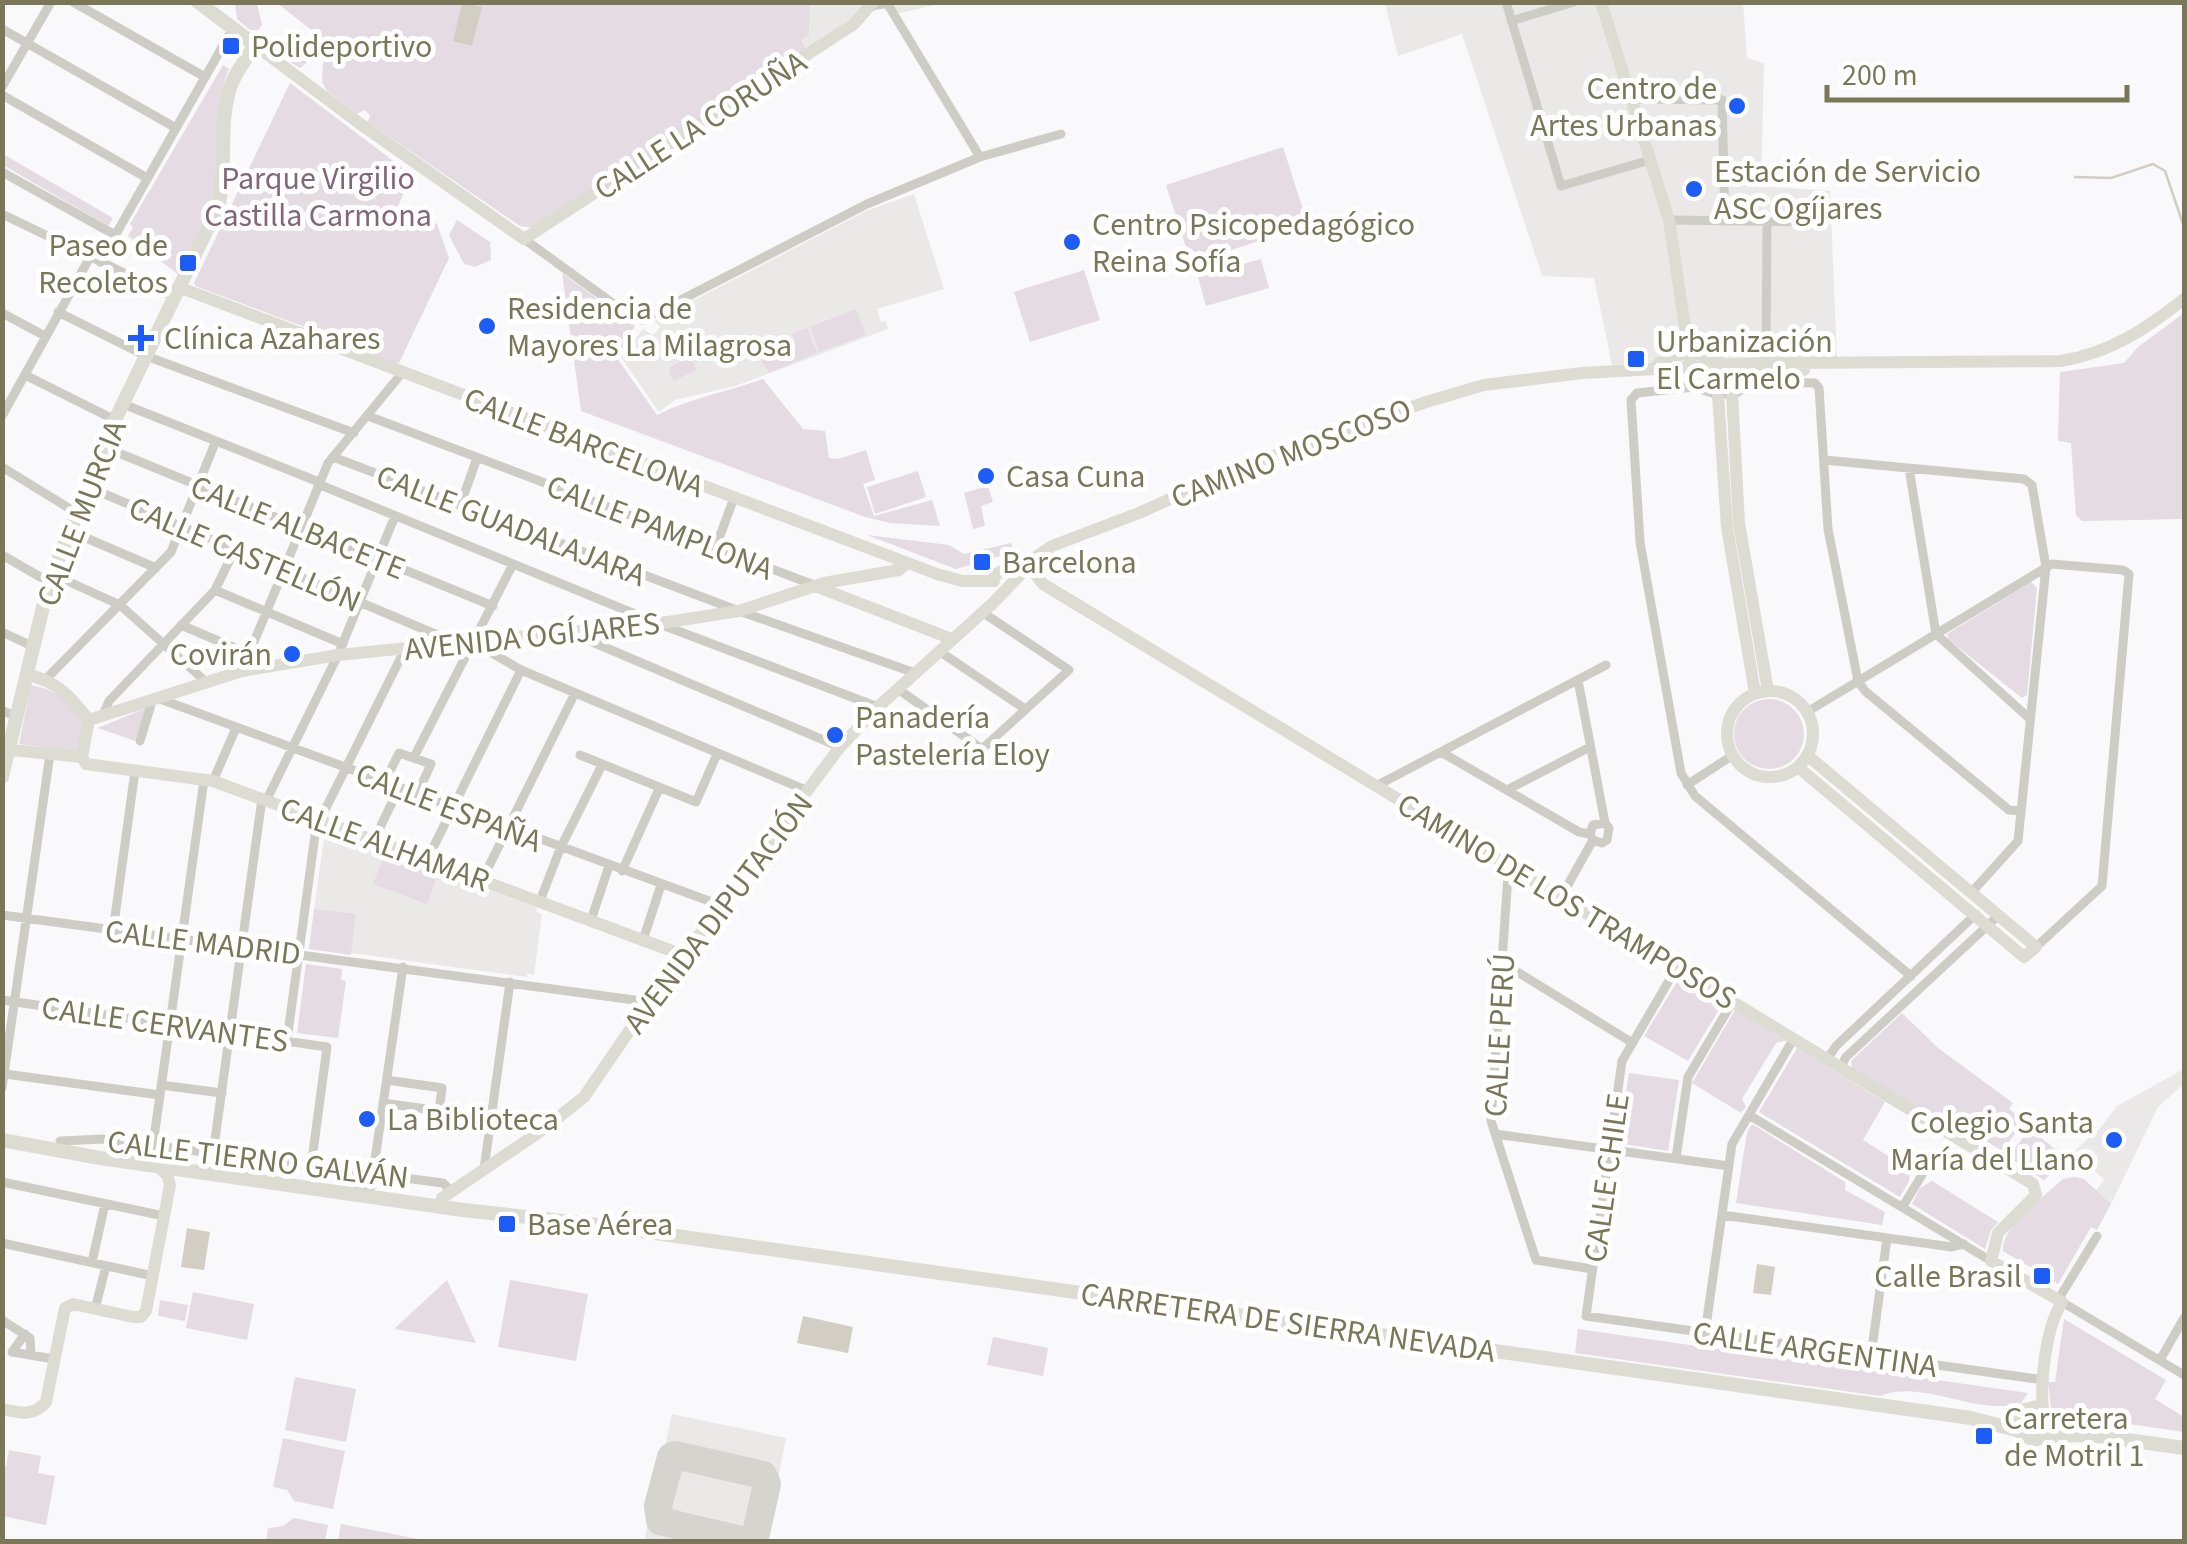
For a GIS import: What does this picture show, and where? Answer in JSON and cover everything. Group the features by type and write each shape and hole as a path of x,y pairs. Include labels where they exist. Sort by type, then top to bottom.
{"main road":[{"path":"198,2 255,45"},
{"name":"CALLE MURCIA","path":"2,777 12,750 50,578 115,420 218,207 225,169 227,98 255,45"},
{"name":"CALLE TIERNO GALVÁN","path":"2,1131 120,1152 372,1180 445,1199"},
{"name":"CALLE TIERNO GALVÁN","path":"2,1140 342,1192 445,1199"},
{"name":"CARRETERA DE SIERRA NEVADA","path":"445,1199 590,1224 1985,1420 2032,1416"},
{"path":"2032,1416 2092,1435"},
{"path":"2032,1416 2031,1440 2092,1435 2184,1448"},
{"path":"2032,1416 2050,1427 2044,1436"}],"street":[{"path":"2,86 51,2"},
{"path":"73,2 205,78"},
{"path":"1506,2 1561,186 1650,160"},
{"path":"1511,21 1574,2"},
{"path":"1602,2 1669,220 1690,360 1758,359 1766,363 1766,221"},
{"path":"873,4 887,3 980,157"},
{"name":"CALLE LA CORUÑA","path":"524,240 854,24 873,4"},
{"path":"2,416 58,312 114,235 233,28"},
{"path":"2,29 176,128"},
{"path":"255,45 622,310 642,320 866,204 980,157 1061,134"},
{"path":"2,95 147,178"},
{"path":"1631,100 1722,100 1726,221"},
{"path":"2,172 114,235"},
{"path":"2,214 95,260 179,293"},
{"path":"1669,220 1818,222"},
{"name":"CALLE BARCELONA","path":"179,293 907,563 994,589"},
{"name":"CAMINO MOSCOSO","path":"994,589 1023,572 1026,562 1052,546 1139,514 1227,473 1484,384 1566,376 2084,357 2139,333 2184,298"},
{"path":"58,312 146,356 354,432"},
{"path":"2,314 45,336"},
{"name":"CAMINO MOSCOSO","path":"1640,374 1690,360 1714,371 1786,362 1856,364"},
{"path":"1762,692 1727,526 1725,394 1714,371 1776,368 1786,362"},
{"path":"242,671 319,484 333,458 402,373"},
{"path":"26,375 115,420"},
{"path":"1911,976 1686,785 1640,542 1630,400 1642,391 1694,388 1725,394 1754,382 1815,383 1819,388 1828,530 1858,681 1865,691 2009,810 2021,811"},
{"path":"123,404 658,623 878,707"},
{"name":"CALLE PAMPLONA","path":"368,416 952,640"},
{"path":"46,679 171,552 216,442"},
{"name":"CALLE ALBACETE","path":"104,447 493,606"},
{"name":"CALLE GUADALAJARA","path":"333,458 915,673"},
{"path":"460,506 477,458"},
{"path":"1824,460 2029,482 2046,567 2018,842 1972,892"},
{"path":"2,468 77,513"},
{"path":"1908,468 1936,634 2030,718"},
{"name":"CALLE CASTELLÓN","path":"88,487 457,643"},
{"path":"715,548 734,498"},
{"path":"214,1154 264,800 340,649 395,516"},
{"path":"70,531 156,568"},
{"path":"104,715 109,701 215,590 235,549"},
{"path":"2,555 120,605 205,681"},
{"name":"CAMINO DE LOS TRAMPOSOS","path":"1026,562 1043,584 1794,1038 1828,1058 1845,1060 2033,1184 2036,1195 1998,1234 1992,1261"},
{"name":"AVENIDA OGÍJARES","path":"88,720 205,681 340,649 472,642 740,611 815,586 899,570 907,563"},
{"path":"414,757 513,564"},
{"path":"1802,761 2024,957 2102,886 2131,579 2123,570 2052,564 1807,712"},
{"name":"AVENIDA DIPUTACIÓN","path":"445,1199 584,1097 683,954 840,748 878,707 982,612 994,589"},
{"path":"215,590 340,649"},
{"path":"898,688 982,748 1069,670 982,612"},
{"path":"181,625 249,654"},
{"path":"2,632 34,647"},
{"path":"568,632 840,748"},
{"path":"472,642 521,670 808,790"},
{"path":"286,1040 318,820 405,648"},
{"path":"939,651 1025,709"},
{"path":"1378,786 1606,666"},
{"path":"428,860 521,670"},
{"path":"28,675 46,679 68,693 88,720 82,758"},
{"path":"1442,752 1602,843 1607,840 1609,828 1604,824 1578,680"},
{"path":"179,706 181,689"},
{"path":"1762,692 1794,698 1807,712 1813,734 1802,761 1785,774 1758,775 1733,755 1729,723 1739,704 1762,692"},
{"path":"482,880 574,693"},
{"path":"2013,701 2024,702 2032,697"},
{"path":"140,741 155,698"},
{"name":"CALLE ESPAÑA","path":"155,698 720,906"},
{"path":"2,710 18,718"},
{"path":"152,1145 208,780 236,728"},
{"path":"1507,790 1590,747"},
{"name":"CALLE ALHAMAR","path":"12,750 208,780 683,954"},
{"path":"384,783 398,753 414,757 430,764 417,795"},
{"path":"2,1088 8,1001 26,919 50,754"},
{"path":"580,754 696,802 717,754"},
{"path":"1686,785 1733,755"},
{"path":"1802,761 1972,892 2036,947"},
{"path":"540,902 560,849 602,765"},
{"path":"113,931 135,771"},
{"path":"374,840 399,788"},
{"path":"622,871 660,788"},
{"path":"1561,897 1593,826 1604,824"},
{"path":"591,920 609,866"},
{"name":"CALLE PERÚ","path":"1512,868 1508,874 1492,1121 1536,1260 1592,1268"},
{"path":"643,940 661,884"},
{"path":"1828,1058 1836,1046 1986,904"},
{"name":"CALLE MADRID","path":"2,915 648,1002"},
{"path":"1836,1046 1845,1060 1999,915"},
{"path":"1504,963 1631,1042"},
{"path":"372,1180 403,967"},
{"name":"CALLE CHILE","path":"1586,1316 1622,1061 1677,968"},
{"path":"484,1169 510,982"},
{"name":"CALLE CERVANTES","path":"8,1001 327,1047 310,1166"},
{"path":"1676,1158 1688,1077 1733,1001"},
{"path":"1705,1333 1732,1144 1794,1038"},
{"path":"5,1074 222,1094"},
{"path":"387,1080 442,1088 439,1110"},
{"path":"384,1103 491,1118"},
{"path":"1748,1114 2184,1375"},
{"path":"1496,1134 1729,1166"},
{"name":"CALLE TIERNO GALVÁN","path":"60,1140 92,1138 152,1145 310,1166 372,1180"},
{"name":"CALLE TIERNO GALVÁN","path":"120,1152 160,1167"},
{"path":"2,1409 24,1414 39,1410 46,1402 65,1308 73,1304 141,1317 146,1311 170,1185 160,1167"},
{"path":"170,1185 195,1172"},
{"path":"1902,1206 1922,1175"},
{"name":"CALLE TIERNO GALVÁN","path":"342,1192 372,1180"},
{"name":"CALLE TIERNO GALVÁN","path":"2,1182 164,1216"},
{"path":"92,1262 105,1204"},
{"path":"1722,1215 1940,1245 1964,1244"},
{"path":"2032,1416 2058,1300 2097,1236"},
{"path":"1940,1245 1950,1243 1953,1237"},
{"path":"1871,1356 1888,1238"},
{"path":"2,1242 153,1276"},
{"path":"96,1309 106,1266"},
{"name":"CALLE ARGENTINA","path":"1586,1316 2040,1380"},
{"path":"2160,1360 2184,1318"},
{"path":"2,1320 30,1338 31,1354"},
{"path":"25,1334 12,1352 54,1358"}],"shaded area":[{"path":"462,3 482,7 472,46 453,41"},
{"path":"810,3 945,3 899,13 867,5 806,49 801,40 809,35"},
{"path":"1385,3 1743,3 1747,58 1764,63 1761,186 1830,191 1837,358 1612,365 1594,278 1542,276 1462,34 1398,56"},
{"path":"914,194 944,289 877,309 888,329 735,386 675,400 659,412 621,357 643,329 653,335 660,327 654,321 866,211"},
{"path":"325,833 537,907 536,912 542,914 534,975 351,953 356,915 314,909"},
{"name":"Colegio Santa María del Llano","path":"2184,1069 2184,1084 2158,1107 2111,1204 2095,1192 2104,1179 2072,1153 2117,1106"},
{"path":"187,1228 210,1232 204,1270 181,1267"},
{"path":"1757,1264 1775,1267 1771,1295 1753,1293"},
{"path":"803,1316 853,1327 848,1353 797,1343"},
{"path":"672,1414 786,1438 766,1541 644,1541"}],"green space":[{"path":"235,3 257,4 262,25 258,30 250,30 237,19"},
{"path":"277,3 810,3 809,35 801,40 806,49 533,228 520,226 368,122 370,115 364,110 357,114 327,91 322,82 324,46 319,36"},
{"path":"297,35 309,51 308,60 300,68 280,56 275,48 284,37"},
{"path":"223,65 229,69 219,109 214,192 179,275 128,236 133,227 130,224"},
{"name":"Parque Virgilio Castilla Carmona","path":"290,83 412,175 398,206 437,224 449,258 399,363 388,363 195,286"},
{"path":"1283,147 1308,225 1191,263 1166,185"},
{"path":"3,154 113,218 108,226 3,165"},
{"path":"457,220 490,242 491,260 475,267 464,264 449,235"},
{"path":"1261,259 1269,288 1206,306 1198,277"},
{"path":"1084,270 1100,320 1030,342 1014,292"},
{"path":"562,273 635,326 617,358 657,415 763,379 803,429 825,431 829,458 866,450 875,480 863,484 874,516 932,500 940,526 865,517 581,411"},
{"path":"856,309 866,335 819,352 810,327"},
{"path":"2184,313 2184,519 2082,521 2076,515 2071,443 2058,441 2060,372 2124,363 2138,347"},
{"path":"807,328 817,353 769,373 761,360 794,341 792,334"},
{"path":"692,358 696,370 674,381 669,374 671,367"},
{"path":"918,471 926,497 875,514 867,487"},
{"path":"988,486 993,502 981,506 985,526 973,529 964,493"},
{"path":"867,535 949,545 964,554 1011,543 1014,552 956,569"},
{"path":"2031,582 2037,588 2027,695 2022,698 1949,640 1947,634"},
{"path":"31,685 61,696 83,720 78,752 19,744"},
{"path":"1769,699 1793,710 1804,734 1793,758 1769,769 1745,758 1734,734 1745,710"},
{"path":"146,708 135,741 98,728"},
{"path":"384,856 437,876 427,904 373,884"},
{"path":"314,909 356,914 351,955 309,949"},
{"path":"306,964 342,969 341,980 346,981 338,1038 297,1033"},
{"path":"1680,977 1723,1003 1688,1061 1644,1036"},
{"path":"1735,1010 1785,1041 1776,1043 1742,1099 1746,1107 1741,1113 1692,1083"},
{"path":"1902,1013 1938,1048 2013,1103 2009,1109 2025,1121 2002,1151 1966,1129 1961,1135 1852,1068 1851,1061"},
{"path":"1797,1048 1885,1102 1863,1140 1910,1170 1900,1197 1759,1112"},
{"path":"1629,1073 1679,1080 1668,1151 1618,1143"},
{"path":"1752,1124 1845,1182 1845,1190 1885,1212 1882,1225 1736,1203 1747,1132"},
{"path":"2030,1129 2067,1159 2044,1180 2008,1157"},
{"path":"2063,1179 2084,1179 2111,1204 2097,1230 2091,1227 2058,1284 2003,1251 2004,1242 2016,1222 2036,1203"},
{"path":"1932,1181 1998,1222 1985,1249 1912,1204 1920,1188"},
{"path":"447,1280 476,1343 394,1329"},
{"path":"510,1280 588,1294 576,1361 498,1347"},
{"path":"193,1292 254,1304 247,1340 186,1328"},
{"path":"160,1300 188,1305 185,1321 158,1316"},
{"path":"2064,1319 2166,1380 2155,1399 2184,1417 2184,1432 2073,1416 2051,1408 2048,1382 2055,1382"},
{"path":"1578,1329 2028,1393 2021,1403 2004,1406 1914,1391 1880,1396 1575,1353"},
{"path":"993,1337 1048,1348 1043,1376 987,1365"},
{"path":"295,1377 356,1389 346,1442 285,1430"},
{"path":"283,1438 345,1451 333,1509 294,1501 287,1490 273,1487"},
{"path":"9,1450 41,1456 38,1473 55,1476 46,1525 3,1516 3,1466"},
{"path":"294,1518 328,1525 325,1541 266,1541 268,1528 283,1526"},
{"path":"341,1524 429,1541 338,1541"}],"waterway":[{"path":"2075,177 2111,178 2153,164 2165,171 2184,227"}],"taxiway":[{"path":"750,1542 660,1521 658,1506 671,1457 763,1475 767,1484 754,1542"}],"place":[{"name":"Polideportivo","path":"231,46"},
{"name":"Centro de Artes Urbanas","path":"1737,106"},
{"name":"Estación de Servicio ASC Ogíjares","path":"1694,189"},
{"name":"Centro Psicopedagógico Reina Sofía","path":"1072,242"},
{"name":"Paseo de Recoletos","path":"188,263"},
{"name":"Residencia de Mayores La Milagrosa","path":"487,326"},
{"name":"Clínica Azahares","path":"141,338"},
{"name":"Urbanización El Carmelo","path":"1636,359"},
{"name":"Casa Cuna","path":"986,476"},
{"name":"Barcelona","path":"982,562"},
{"name":"Covirán","path":"292,654"},
{"name":"Panadería Pastelería Eloy","path":"835,735"},
{"name":"La Biblioteca","path":"367,1119"},
{"name":"Colegio Santa María del Llano","path":"2114,1140"},
{"name":"Base Aérea","path":"507,1224"},
{"name":"Calle Brasil","path":"2042,1276"},
{"name":"Carretera de Motril 1","path":"1984,1436"}]}
